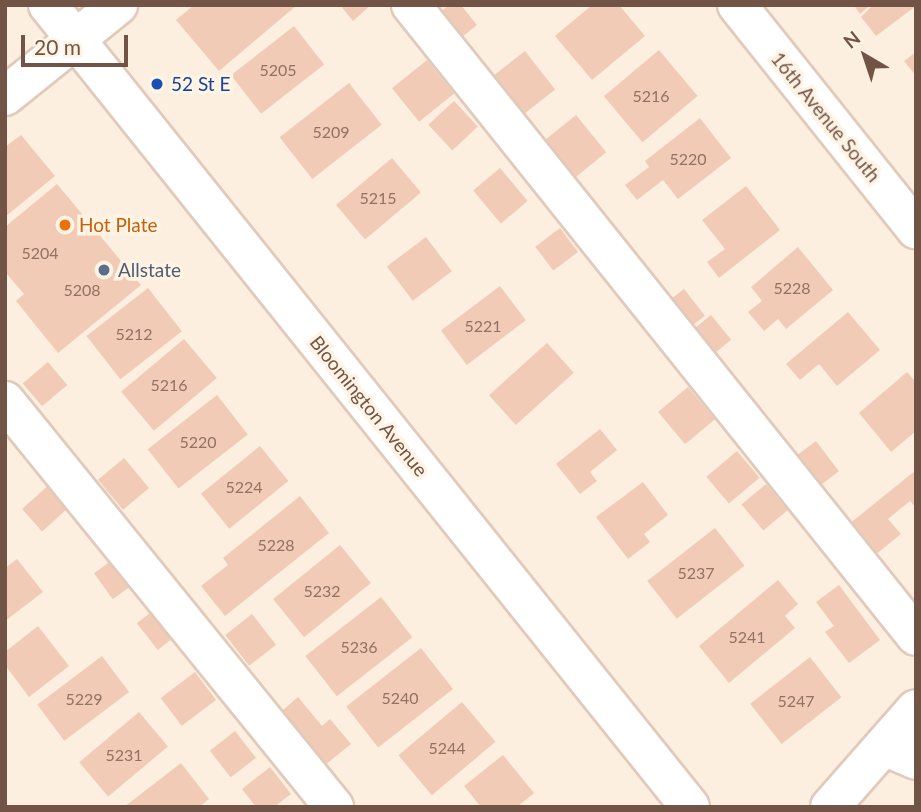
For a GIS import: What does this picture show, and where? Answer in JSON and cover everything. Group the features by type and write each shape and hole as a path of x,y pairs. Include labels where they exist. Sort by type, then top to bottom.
{"street":[{"name":"Bloomington Avenue","path":"48,5 690,807"},
{"path":"5,96 118,5"},
{"path":"411,5 916,636"},
{"name":"16th Avenue South","path":"737,5 916,229"},
{"path":"5,401 334,807"},
{"path":"830,807 901,753 916,709"}],"building":[{"path":"194,5 297,5 219,71 176,20"},
{"path":"340,5 371,5 353,21"},
{"path":"449,5 461,5 477,25 448,48 428,22"},
{"path":"592,5 619,5 645,36 592,80 555,36"},
{"path":"854,5 870,5 860,14"},
{"path":"873,5 916,6 876,36 861,17"},
{"path":"294,26 324,65 261,114 231,75"},
{"path":"659,50 698,96 642,142 604,96"},
{"path":"525,51 555,90 519,118 489,79"},
{"path":"916,52 916,76 904,61"},
{"path":"427,60 454,93 419,122 392,88"},
{"path":"349,83 382,125 312,179 280,137"},
{"path":"454,101 478,127 452,150 428,125"},
{"path":"576,115 606,152 570,182 539,145"},
{"path":"700,118 731,158 678,199 663,180 637,200 625,185 649,167 645,161"},
{"path":"21,135 55,176 5,217 5,147"},
{"path":"392,158 421,192 365,239 336,205"},
{"path":"500,168 528,201 501,223 473,190"},
{"path":"57,184 141,285 58,353 16,301 24,294 5,272 5,227"},
{"path":"746,186 780,230 719,278 707,262 725,249 702,220"},
{"path":"560,228 578,252 553,271 535,247"},
{"path":"426,237 452,271 413,301 387,266"},
{"path":"798,247 833,290 786,329 778,319 764,331 748,312 762,301 751,287"},
{"path":"500,286 526,320 467,365 441,331"},
{"path":"148,288 182,331 120,379 87,336"},
{"path":"684,289 705,316 677,337 656,311"},
{"path":"848,312 880,350 837,386 819,364 800,380 786,364"},
{"path":"711,315 731,340 700,365 680,340"},
{"path":"184,339 217,378 154,431 121,392"},
{"path":"547,343 574,373 516,425 489,395"},
{"path":"48,362 67,385 42,406 23,383"},
{"path":"907,372 916,382 916,431 891,452 859,413"},
{"path":"688,387 715,419 685,444 658,412"},
{"path":"217,395 248,434 178,489 148,449"},
{"path":"600,429 617,450 590,472 597,481 580,494 556,464"},
{"path":"816,441 839,471 807,495 784,465"},
{"path":"260,446 288,481 229,529 201,494"},
{"path":"737,451 759,478 729,504 706,477"},
{"path":"124,458 149,488 123,510 98,480"},
{"path":"916,470 916,508 910,501 888,519 901,534 869,560 843,529"},
{"path":"643,482 668,515 644,534 650,542 628,559 596,517"},
{"path":"51,483 71,505 42,531 22,509"},
{"path":"766,484 788,510 763,531 741,505"},
{"path":"300,496 329,533 225,616 201,586 228,565 223,558"},
{"path":"715,528 745,566 677,619 647,581"},
{"path":"340,545 371,583 304,637 273,599"},
{"path":"115,558 134,584 113,599 94,573"},
{"path":"17,559 43,592 5,621 5,568"},
{"path":"778,580 798,604 785,616 795,628 729,683 699,646"},
{"path":"839,585 880,640 849,663 825,632 834,626 816,602"},
{"path":"381,597 412,637 337,696 305,656"},
{"path":"155,609 176,636 158,650 137,623"},
{"path":"252,614 276,645 249,666 225,635"},
{"path":"38,626 69,666 29,697 5,665 5,652"},
{"path":"421,648 453,689 378,747 346,706"},
{"path":"102,656 129,692 64,741 37,705"},
{"path":"810,657 841,697 782,744 750,704"},
{"path":"195,672 216,700 182,726 161,698"},
{"path":"298,697 322,726 330,719 351,744 319,770 275,717"},
{"path":"462,702 495,742 432,795 398,755"},
{"path":"139,712 168,746 108,797 79,762"},
{"path":"235,731 256,758 231,777 210,751"},
{"path":"503,755 534,793 517,807 481,807 464,786"},
{"path":"181,763 209,799 199,807 124,807"},
{"path":"270,767 291,794 274,807 256,807 242,789"}],"place":[{"name":"52 St E","path":"157,84"},
{"name":"Hot Plate","path":"65,225"},
{"name":"Allstate","path":"104,270"}]}
